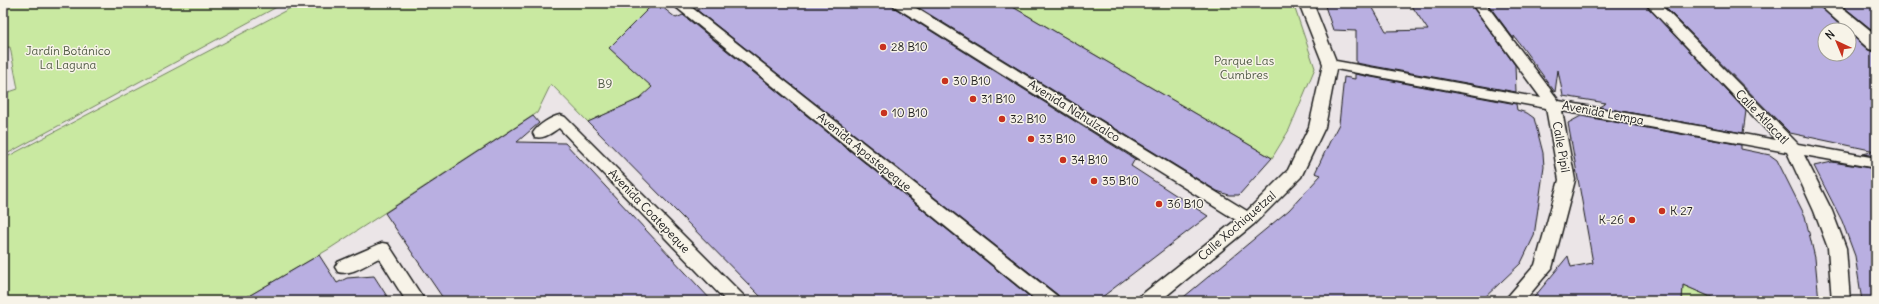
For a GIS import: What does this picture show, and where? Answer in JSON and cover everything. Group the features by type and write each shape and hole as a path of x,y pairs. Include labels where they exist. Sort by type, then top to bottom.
{"main road":[{"path":"1826,3 1876,45"}],"street":[{"name":"Avenida Apastepeque","path":"678,3 1050,301"},
{"name":"Avenida Nahulzalco","path":"900,3 1248,220"},
{"path":"1306,3 1330,64"},
{"name":"Calle Pipil","path":"1478,3 1553,103 1567,180 1544,268 1513,301"},
{"name":"Calle Atlacatl","path":"1652,3 1792,148 1823,211 1837,248 1841,301"},
{"name":"Calle Xochiquetzal","path":"1147,301 1248,220 1295,173 1317,127 1330,64"},
{"name":"Avenida Lempa","path":"1330,64 1553,103 1876,163"},
{"name":"Avenida Coatepeque","path":"541,133 560,120 737,301"},
{"path":"344,267 382,249 416,301"}],"green space":[{"name":"Jardín Botánico La Laguna","path":"3,3 284,3 3,156 3,94 18,89 10,47 3,48"},
{"name":"B9","path":"300,3 654,3 609,48 657,91 588,122 551,84 537,113 329,249 247,297 249,301 3,301 3,159"},
{"name":"Parque Las Cumbres","path":"1006,3 1293,3 1315,68 1289,130 1272,158"},
{"path":"1683,285 1720,301 1682,301"}],"building":[{"path":"654,3 657,3 676,18 683,15 1035,301 765,301 588,122 639,99 652,87 609,48"},
{"path":"712,3 891,3 893,7 1135,159 1131,166 1208,216 1097,301 1060,301 1058,295 697,10"},
{"path":"911,3 1006,3 1272,158 1239,195 1229,195 1217,191"},
{"path":"1324,3 1370,3 1386,31 1428,30 1410,3 1470,3 1515,65 1516,92 1356,63 1356,31 1333,30"},
{"path":"1487,3 1644,3 1746,111 1743,133 1599,107 1606,103 1563,96 1558,70 1555,92 1514,36 1514,39"},
{"path":"1661,3 1816,3 1836,22 1817,22 1817,62 1857,62 1857,40 1868,50 1876,52 1876,156 1863,154 1875,151 1790,133"},
{"path":"1839,3 1876,3 1876,33"},
{"path":"1355,74 1516,104 1517,110 1527,113 1534,118 1543,153 1544,167 1534,236 1521,263 1481,301 1179,301 1289,210 1321,175 1315,173 1339,124 1344,77 1355,79"},
{"path":"533,116 539,123 517,142 565,143 712,301 445,301 385,213"},
{"path":"1581,116 1741,145 1741,149 1770,155 1777,160 1805,216 1815,258 1819,301 1720,301 1683,285 1682,301 1531,301 1568,256 1571,267 1593,263 1568,123"},
{"path":"1832,162 1876,169 1876,301 1862,301 1855,256 1842,221 1814,166"},
{"path":"319,255 337,283 347,278 374,276 390,301 240,301"}],"place":[{"name":"28 B10","path":"883,47"},
{"name":"30 B10","path":"945,81"},
{"name":"31 B10","path":"973,99"},
{"name":"10 B10","path":"884,113"},
{"name":"32 B10","path":"1002,119"},
{"name":"33 B10","path":"1031,139"},
{"name":"34 B10","path":"1063,160"},
{"name":"35 B10","path":"1094,181"},
{"name":"36 B10","path":"1159,204"},
{"name":"K 27","path":"1662,211"},
{"name":"K-26","path":"1632,220"}]}
